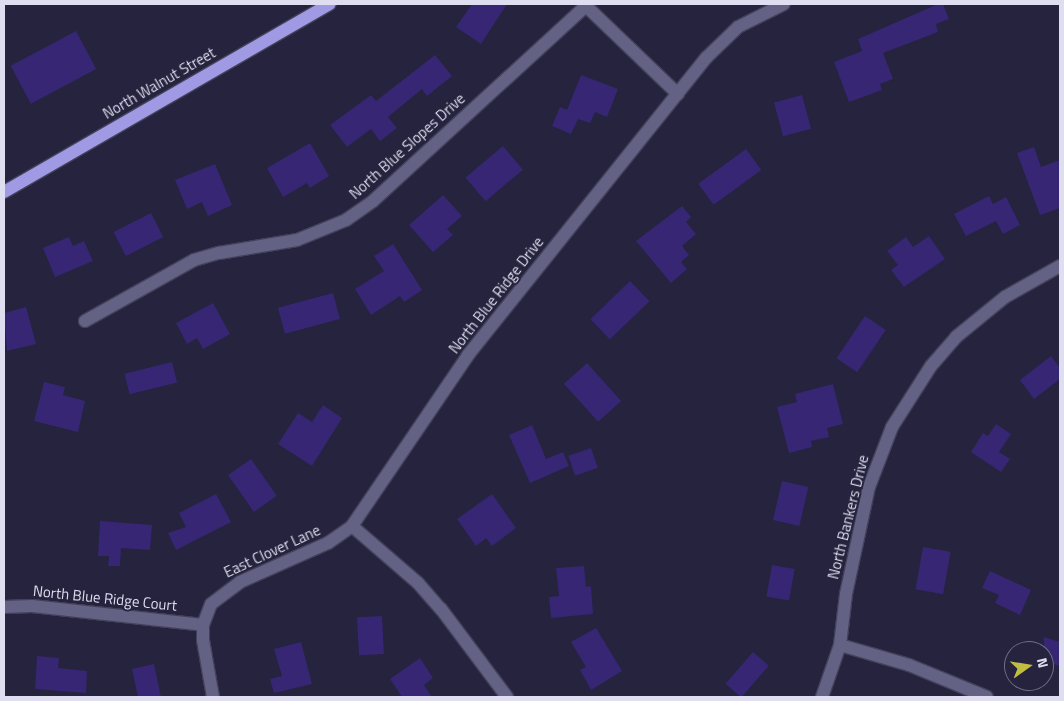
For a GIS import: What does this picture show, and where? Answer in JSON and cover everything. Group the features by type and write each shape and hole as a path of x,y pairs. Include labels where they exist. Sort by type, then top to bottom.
{"main road":[{"name":"North Walnut Street","path":"4,192 330,4"}],"street":[{"name":"North Blue Ridge Drive","path":"352,526 468,355 706,58 733,32 750,19 784,4"},
{"path":"585,5 678,94"},
{"name":"North Blue Slopes Drive","path":"85,321 194,260 219,253 297,240 346,220 372,201 585,5"},
{"name":"North Bankers Drive","path":"822,697 840,644 846,594 867,496 892,427 931,366 956,337 1005,297 1060,266"},
{"path":"352,526 418,583 463,635 507,697"},
{"name":"East Clover Lane","path":"213,697 204,650 204,625 211,604 228,589 328,543 352,526"},
{"name":"North Blue Ridge Court","path":"4,607 32,606 204,625"},
{"path":"840,644 909,665 987,697"}],"building":[{"path":"472,4 507,4 481,44 456,27"},
{"path":"938,4 943,4 949,19 936,24 938,32 883,53 893,79 880,84 882,90 849,102 834,62 862,51 858,39"},
{"path":"76,31 96,69 31,104 11,66"},
{"path":"435,55 452,76 427,96 422,89 388,117 397,128 380,141 371,129 347,147 330,125 371,95 376,101"},
{"path":"581,75 618,89 607,117 595,112 590,123 578,119 571,134 552,126 560,107 567,110"},
{"path":"802,95 811,129 783,136 774,103"},
{"path":"310,143 329,176 310,188 307,183 283,197 267,168"},
{"path":"503,146 523,170 485,201 465,177"},
{"path":"1034,147 1041,167 1060,160 1060,208 1040,215 1017,153"},
{"path":"746,149 761,170 714,205 698,184"},
{"path":"215,164 232,205 208,216 202,202 187,209 175,180"},
{"path":"443,195 462,216 447,229 453,235 433,252 409,225"},
{"path":"989,196 993,204 1006,197 1020,225 1003,234 996,221 966,236 954,214"},
{"path":"682,206 691,217 686,222 696,234 682,246 689,255 681,262 687,269 671,283 636,241"},
{"path":"151,213 163,237 126,256 114,232"},
{"path":"929,236 945,259 904,287 891,270 898,265 887,251 906,237 913,247"},
{"path":"69,237 73,246 84,241 93,261 55,277 43,248"},
{"path":"393,244 422,290 404,302 400,296 371,315 355,289 384,271 374,256"},
{"path":"630,281 649,301 610,339 590,319"},
{"path":"333,293 340,319 285,334 278,308"},
{"path":"213,303 230,334 203,349 197,338 187,344 176,323"},
{"path":"26,307 36,344 7,351 4,313"},
{"path":"865,316 886,330 857,372 836,358"},
{"path":"1051,356 1060,368 1060,379 1034,399 1020,380"},
{"path":"172,362 177,382 130,394 124,374"},
{"path":"587,363 621,401 598,422 564,384"},
{"path":"44,382 65,387 63,395 85,401 78,432 34,421"},
{"path":"833,384 843,424 827,428 829,437 811,441 812,447 789,453 777,407 797,402 795,394"},
{"path":"323,405 342,418 312,466 278,444 298,413 312,422"},
{"path":"996,424 1011,434 999,452 1010,459 1001,472 971,452 983,433 988,436"},
{"path":"532,425 546,459 563,452 569,466 530,483 509,435"},
{"path":"591,448 598,468 575,476 568,456"},
{"path":"251,459 277,496 254,512 228,475"},
{"path":"782,481 808,487 799,526 773,520"},
{"path":"216,494 231,522 176,550 168,533 186,527 179,513"},
{"path":"492,494 516,528 492,546 486,538 476,546 457,519"},
{"path":"100,521 152,525 150,550 121,548 120,566 108,566 109,556 98,556"},
{"path":"923,547 951,552 943,594 916,589"},
{"path":"772,565 795,569 789,601 766,597"},
{"path":"584,566 586,587 591,586 593,614 551,618 549,597 559,596 556,568"},
{"path":"990,571 1031,590 1020,615 995,603 999,595 982,588"},
{"path":"382,616 384,654 359,655 357,617"},
{"path":"596,628 622,671 591,690 580,670 586,667 571,642"},
{"path":"1044,637 1060,642 1060,666 1054,664 1054,641 1044,641"},
{"path":"301,642 312,684 274,693 270,679 282,676 274,649"},
{"path":"753,652 769,666 742,697 725,684"},
{"path":"37,656 59,658 58,668 87,671 86,693 35,689"},
{"path":"420,658 433,678 424,685 432,697 402,697 390,679"},
{"path":"154,664 161,697 138,697 132,669"}]}
